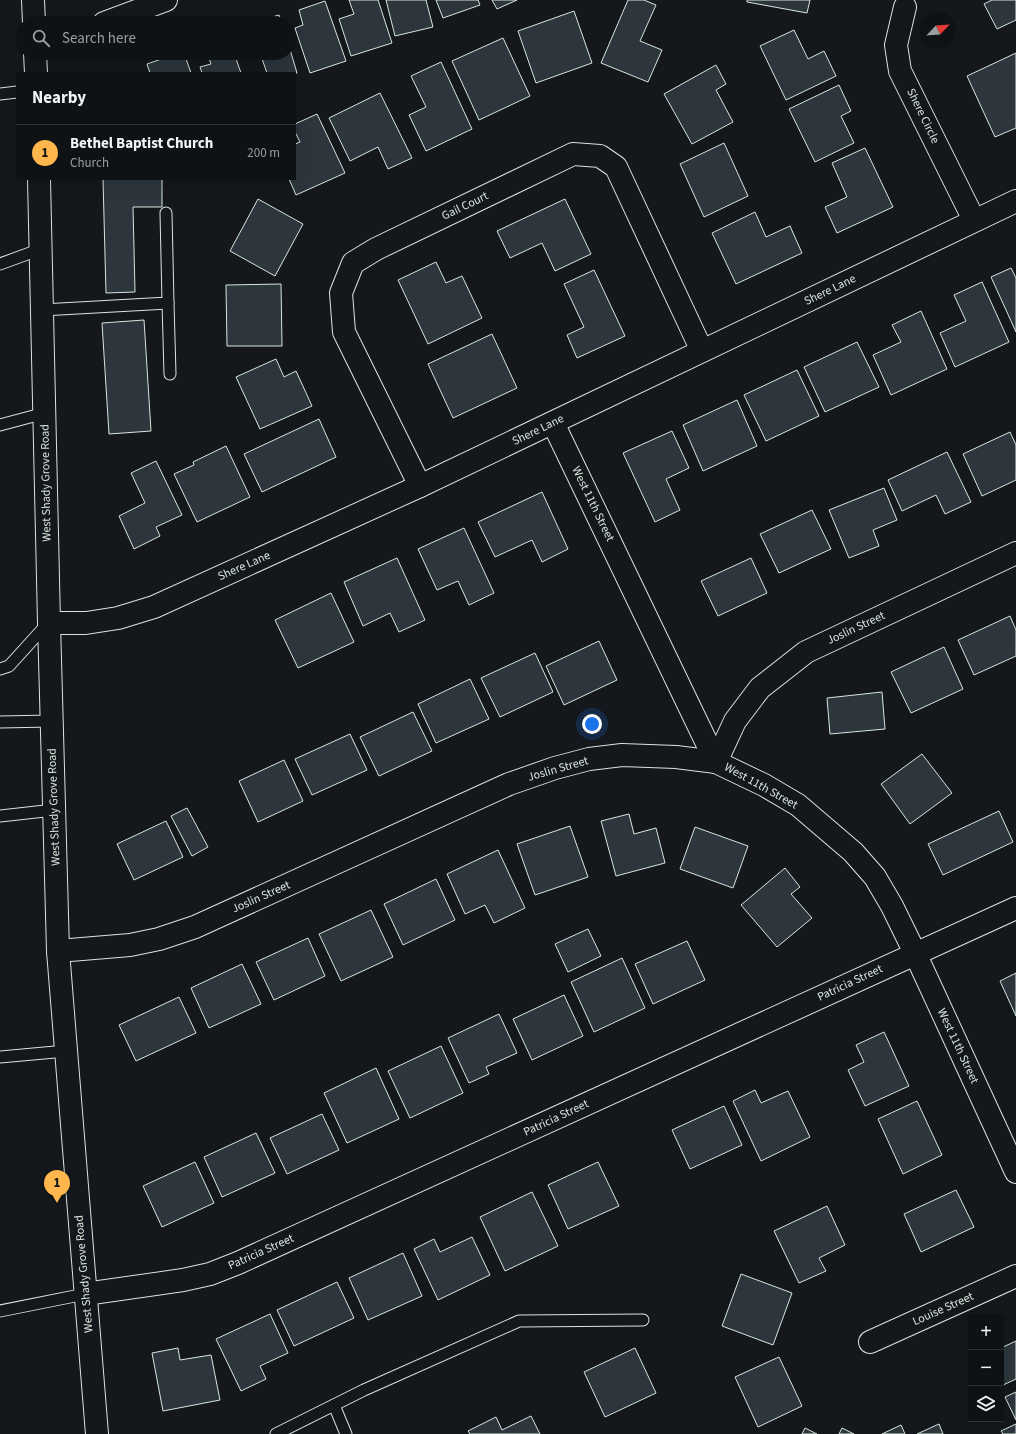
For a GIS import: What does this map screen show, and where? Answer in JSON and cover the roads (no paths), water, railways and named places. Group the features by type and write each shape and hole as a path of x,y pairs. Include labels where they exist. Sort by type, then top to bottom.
{"street":[{"path":"33,0 34,16"},
{"path":"123,16 166,0"},
{"name":"Shere Circle","path":"905,7 896,44 900,71 974,220"},
{"path":"35,60 36,72"},
{"name":"Gail Court","path":"420,486 344,332 342,294 353,263 376,249 573,154 600,156 616,167 702,351"},
{"name":"West Shady Grove Road","path":"39,180 51,721 58,951 97,1434"},
{"name":"Shere Lane","path":"49,623 86,623 118,618 154,607 420,486 1016,201"},
{"name":"West 11th Street","path":"553,423 716,762 764,785 798,805 853,852 875,877 892,906 915,953 1016,1172"},
{"name":"Joslin Street","path":"58,951 130,945 159,939 195,927 509,784 555,768 589,759 622,755 676,757 716,762 735,721 760,688 806,652 1016,553"},
{"name":"Patricia Street","path":"85,1294 183,1280 210,1274 245,1260 1016,908"},
{"name":"Louise Street","path":"870,1342 1016,1276"}],"lane":[{"path":"0,94 16,92"},
{"path":"166,213 170,374"},
{"path":"0,264 41,249"},
{"path":"42,310 168,303"},
{"path":"0,425 45,413"},
{"path":"0,669 9,666 49,623"},
{"path":"0,722 51,721"},
{"path":"0,816 54,810"},
{"path":"0,1057 66,1051"},
{"path":"0,1311 85,1294"},
{"path":"276,1434 364,1390 519,1321 643,1320"},
{"path":"334,1405 346,1434"}],"place":[{"name":"Bethel Baptist Church","path":"57,1203"}]}
